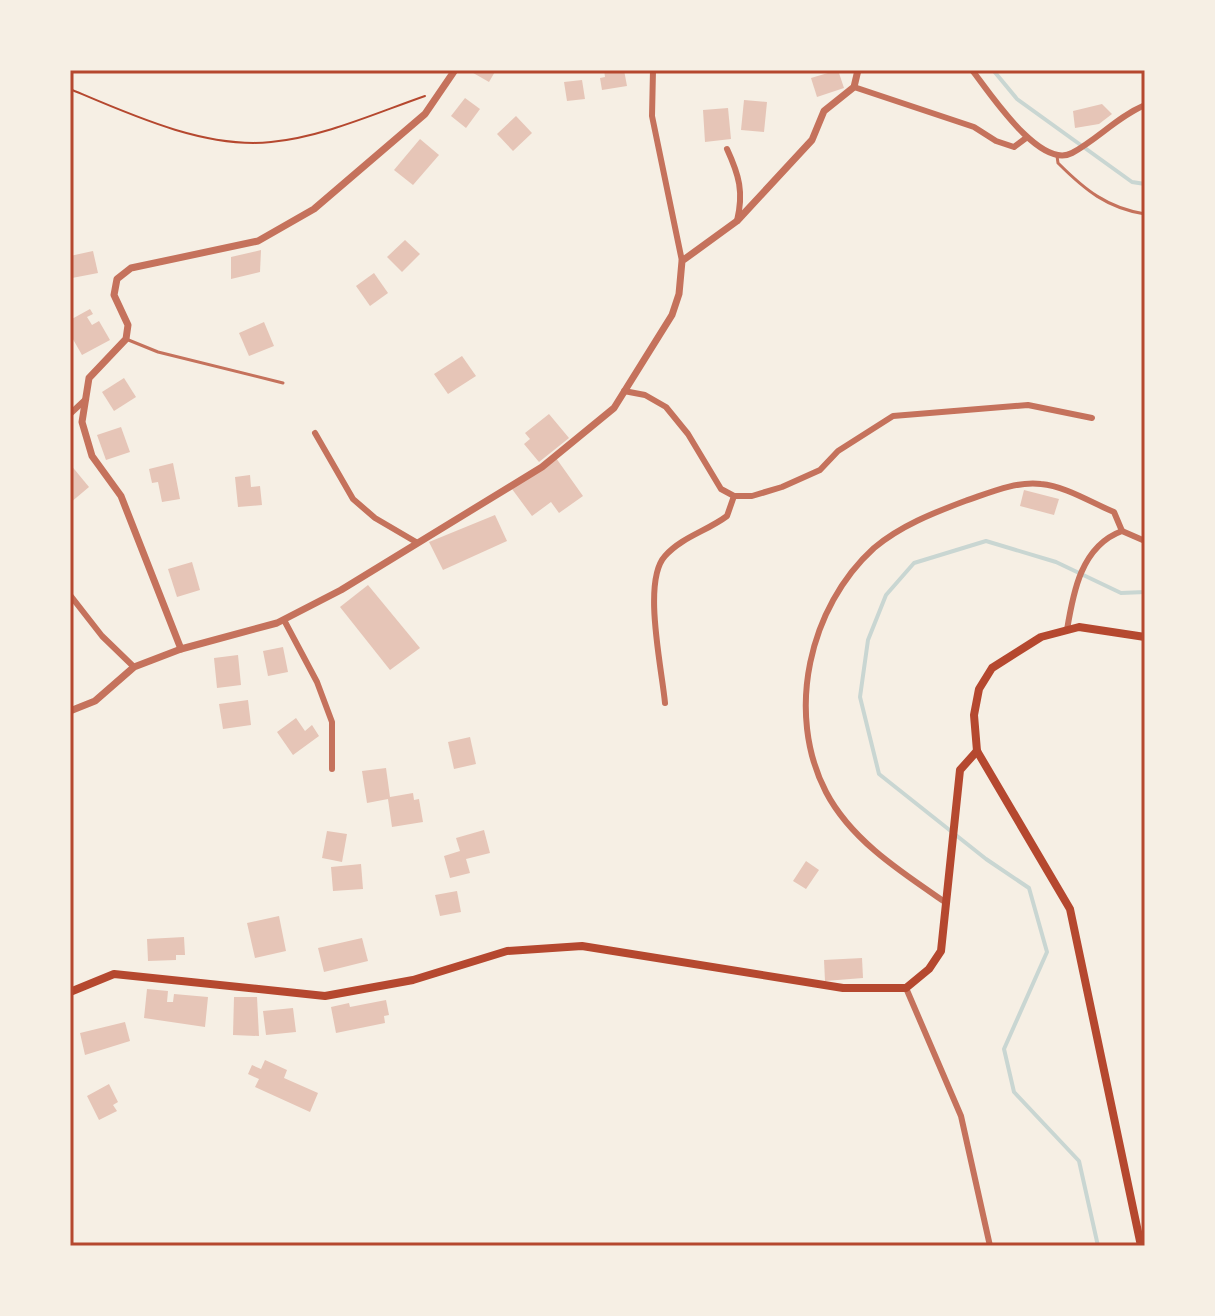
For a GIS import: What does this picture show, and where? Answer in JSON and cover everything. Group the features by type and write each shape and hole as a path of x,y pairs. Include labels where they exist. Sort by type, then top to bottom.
{"main road":[{"path":"1141,1246 1070,909 977,751 974,715 979,689 992,668 1041,637 1079,627 1145,637"},
{"path":"70,992 114,974 325,996 413,980 507,951 582,946 843,988 906,988 929,969 941,951 960,770 977,751"}],"street":[{"path":"181,649 121,496 92,456 82,422 89,378 126,339 128,325 114,295 117,279 131,268 258,241 314,209 425,114 455,70"},
{"path":"70,711 95,701 134,667 181,649 284,620 341,590 542,467 614,408 672,315 679,294 682,261 652,116 653,70"},
{"path":"682,261 737,221 812,140 824,111 854,87 858,70"},
{"path":"972,70 1026,138 1057,156 1070,154 1123,115 1145,105"},
{"path":"854,87 974,127 996,141 1014,147 1026,138"},
{"path":"727,149 738,173 743,196 737,221"},
{"path":"624,391 645,395 666,407 688,434 721,489 734,496 752,496 782,487 820,470 838,451 893,416 1028,405 1092,418"},
{"path":"70,414 86,399"},
{"path":"315,433 353,499 375,518 416,542"},
{"path":"945,902 903,873 847,825 825,791 814,762 804,711 807,669 824,620 848,575 876,547 922,517 1008,486 1042,484 1066,492 1114,512 1122,531 1145,541"},
{"path":"665,703 652,599 657,571 663,558 684,540 727,516 734,496"},
{"path":"1067,630 1074,586 1090,557 1107,537 1122,531"},
{"path":"70,595 102,636 134,667"},
{"path":"284,620 317,682 332,722 332,769"},
{"path":"906,988 961,1116 990,1246"}],"lane":[{"path":"1057,156 1058,163 1101,201 1119,210 1145,214"},
{"path":"126,339 158,352 283,383"}],"path":[{"path":"70,89 177,131 253,143 301,137 428,95 436,98"}],"building":[{"path":"468,70 496,70 489,82"},
{"path":"604,70 624,70 627,86 602,90 600,78 605,77"},
{"path":"838,70 844,88 817,97 811,78"},
{"path":"582,80 585,99 567,101 564,82"},
{"path":"465,98 480,109 466,128 451,116"},
{"path":"744,100 767,102 764,132 741,130"},
{"path":"1102,104 1112,114 1099,124 1075,128 1073,111"},
{"path":"728,108 731,139 705,142 703,110"},
{"path":"516,116 532,133 513,151 497,134"},
{"path":"420,139 439,155 413,185 394,170"},
{"path":"405,240 420,254 402,272 387,257"},
{"path":"261,250 260,272 231,279 231,257"},
{"path":"93,251 98,273 72,278 70,256"},
{"path":"374,273 388,293 370,306 356,286"},
{"path":"90,309 93,314 87,317 92,325 99,321 110,340 82,355 70,334 70,320"},
{"path":"264,322 274,346 249,356 239,333"},
{"path":"462,356 476,376 448,394 434,374"},
{"path":"124,378 136,397 114,411 102,392"},
{"path":"549,414 569,438 539,462 524,444 530,439 525,433"},
{"path":"121,427 130,452 106,460 97,435"},
{"path":"556,458 583,496 559,513 551,502 532,516 512,489"},
{"path":"173,463 180,499 162,502 158,482 152,483 149,469"},
{"path":"70,464 89,487 70,503"},
{"path":"250,475 251,487 260,486 262,505 238,507 235,477"},
{"path":"1024,490 1059,499 1054,515 1020,506"},
{"path":"495,515 507,541 443,570 429,542"},
{"path":"192,562 200,590 177,597 168,569"},
{"path":"368,585 420,648 390,670 340,607"},
{"path":"283,647 288,672 268,676 263,651"},
{"path":"238,655 241,685 217,688 214,658"},
{"path":"248,700 251,725 223,729 219,704"},
{"path":"296,718 305,731 312,725 319,736 293,755 277,732"},
{"path":"470,737 476,764 454,769 448,742"},
{"path":"386,768 390,797 413,793 414,800 419,799 423,822 392,827 388,799 367,803 362,771"},
{"path":"484,830 490,853 466,859 470,873 450,878 444,856 460,851 456,838"},
{"path":"327,831 347,834 342,862 322,858"},
{"path":"806,861 819,870 806,889 793,881"},
{"path":"361,864 363,889 333,891 331,867"},
{"path":"457,891 461,912 440,916 435,895"},
{"path":"279,916 286,951 255,958 247,923"},
{"path":"184,937 185,955 176,955 176,960 148,961 147,939"},
{"path":"362,938 368,961 324,972 318,948"},
{"path":"862,958 863,978 825,981 824,960"},
{"path":"147,989 168,991 167,1002 173,1002 174,994 208,997 205,1027 144,1018"},
{"path":"234,997 257,997 259,1036 233,1035"},
{"path":"386,1000 389,1015 384,1016 385,1023 336,1033 331,1007"},
{"path":"293,1008 296,1032 266,1035 263,1011"},
{"path":"125,1022 130,1041 85,1055 80,1033"},
{"path":"265,1060 287,1070 284,1078 318,1093 310,1112 255,1087 259,1079 248,1074 252,1065 261,1069"},
{"path":"109,1084 118,1102 113,1105 117,1111 99,1120 87,1096"}],"waterway":[{"path":"993,70 1017,99 1132,182 1145,184"},
{"path":"1098,1246 1079,1161 1014,1092 1004,1049 1047,952 1029,888 986,859 879,774 860,697 868,640 886,595 914,563 986,541 1056,562 1121,593 1145,592"}]}
